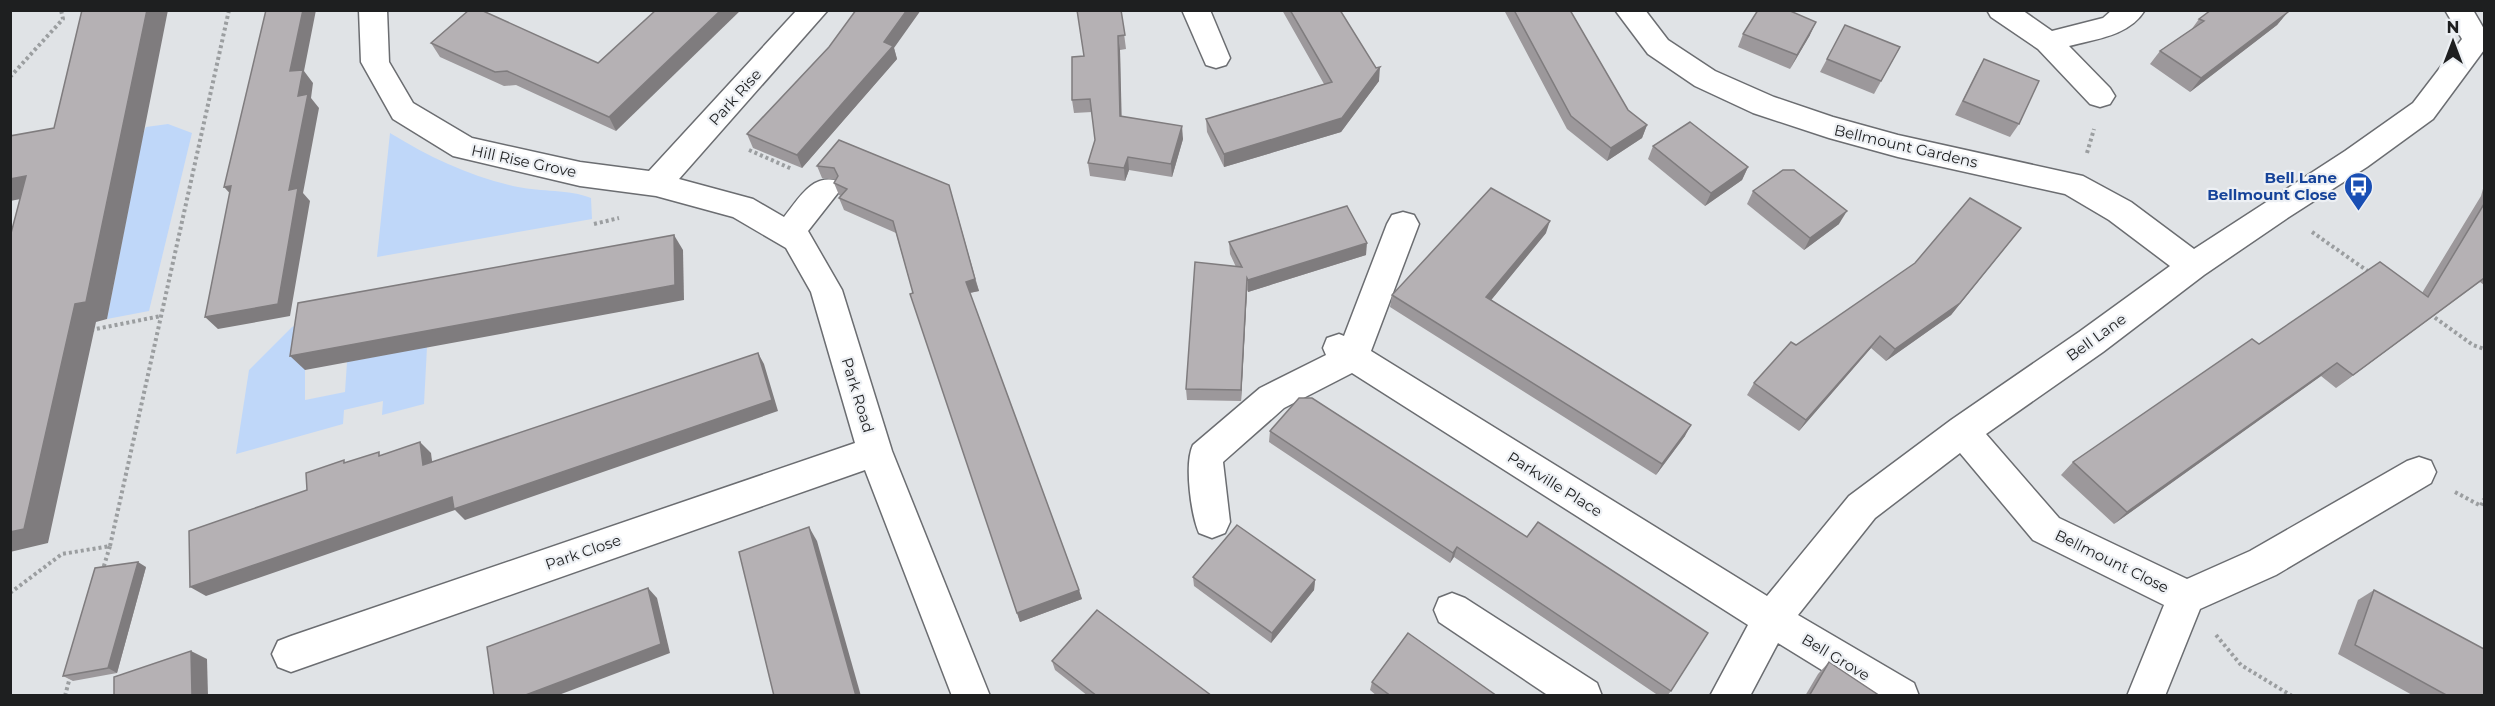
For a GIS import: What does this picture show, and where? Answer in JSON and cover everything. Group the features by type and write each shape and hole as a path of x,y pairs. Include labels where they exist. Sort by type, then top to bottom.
{"street":[{"name":"Hill Rise Grove","path":"373,10 375,63 404,111 464,148 580,174 656,184"},
{"name":"Park Rise","path":"656,184 814,10"},
{"path":"1196,10 1216,58"},
{"name":"Bellmount Gardens","path":"1629,10 1635,23 1659,49 1687,69 1755,102 1857,137 2072,184 2103,198 2193,266"},
{"path":"2001,10 2048,42 2100,96"},
{"path":"2048,42 2112,25 2131,10"},
{"name":"Bell Lane","path":"1729,696 1771,620 1862,507 1963,431 2091,342 2193,266 2278,208 2356,159 2423,111 2481,41 2459,10"},
{"name":"Park Road","path":"656,184 742,208 797,238 826,290 875,451 971,696"},
{"path":"788,233 825,190"},
{"path":"1212,522 1205,456 1272,398 1346,352 1403,224"},
{"name":"Parkville Place","path":"1346,352 1771,620"},
{"name":"Bellmount Close","path":"1963,431 2046,529 2186,597 2263,563 2419,472"},
{"name":"Park Close","path":"291,654 875,451"},
{"path":"2146,696 2186,597"},
{"path":"1452,610 1583,696"},
{"name":"Bell Grove","path":"1771,620 1900,696"}],"path":[{"path":"10,76 63,19 61,10"},
{"path":"100,581 110,546 229,10"},
{"path":"2072,184 2092,145 2100,96"},
{"path":"749,150 798,172 825,190"},
{"path":"2278,208 2375,276"},
{"path":"594,224 627,217"},
{"path":"2424,311 2473,345 2484,349"},
{"path":"80,333 161,316"},
{"path":"10,593 62,554 110,546"},
{"path":"2186,597 2241,665 2292,696"},
{"path":"65,696 72,673"}],"shaded area":[{"path":"168,124 192,133 149,311 107,319 143,134 146,127"},
{"path":"390,133 421,151 484,178 518,187 574,193 591,198 592,219 377,257"},
{"path":"313,318 305,370 305,400 345,392 347,362 427,347 424,404 382,415 383,401 344,410 343,424 236,454 249,370 292,327"}],"building":[{"path":"82,10 147,10 86,302 75,304 24,529 10,532 10,237 26,176 10,179 10,136 54,128"},
{"path":"266,10 303,10 290,71 303,70 298,96 308,94 289,190 298,188 278,304 205,317 231,186 224,187"},
{"path":"469,10 481,10 598,63 656,10 721,10 609,117 507,71 495,72 431,43"},
{"path":"856,10 907,10 884,42 893,46 797,155 747,134 829,47"},
{"path":"1077,10 1121,10 1125,35 1118,36 1120,116 1182,126 1171,164 1128,157 1124,168 1088,163 1095,140 1090,99 1072,100 1072,57 1084,56"},
{"path":"1290,10 1340,10 1376,68 1380,67 1342,118 1224,154 1206,119 1332,82"},
{"path":"1514,10 1570,10 1628,110 1647,125 1611,148 1571,116"},
{"path":"1758,10 1788,10 1816,22 1797,55 1743,34"},
{"path":"2211,10 2286,10 2288,12 2201,78 2160,51 2204,21 2199,19"},
{"path":"1845,25 1900,47 1881,81 1827,59"},
{"path":"1984,59 2039,81 2019,124 1963,101"},
{"path":"1690,122 1748,167 1711,193 1653,146"},
{"path":"839,140 949,185 975,279 966,282 1079,590 1017,613 910,294 913,293 893,221 839,198 847,189 834,183 838,176 834,168 817,166"},
{"path":"1783,170 1794,170 1847,211 1810,238 1753,191"},
{"path":"1491,188 1550,221 1486,297 1691,425 1662,464 1392,295"},
{"path":"1970,198 2021,228 1960,303 1895,349 1880,336 1806,420 1754,383 1791,342 1796,345 1915,263"},
{"path":"2484,204 2484,278 2353,375 2337,363 2127,512 2073,462 2252,339 2259,344 2380,262 2428,297"},
{"path":"1347,206 1367,243 1248,280 1247,278 1241,390 1186,389 1195,262 1242,267 1229,242"},
{"path":"674,235 675,285 290,356 298,303"},
{"path":"758,353 772,400 454,509 452,497 190,587 189,531 307,490 306,473 344,460 344,463 379,452 379,456 420,442 423,465"},
{"path":"1299,398 1312,398 1527,537 1538,522 1708,633 1671,691 1457,547 1453,553 1270,431"},
{"path":"1237,525 1315,580 1272,633 1193,577"},
{"path":"809,527 856,696 774,696 739,552"},
{"path":"138,562 108,668 63,676 95,568"},
{"path":"648,588 661,644 523,696 494,696 487,647"},
{"path":"2374,590 2484,649 2484,696 2448,696 2355,645"},
{"path":"1097,610 1212,696 1097,696 1052,661"},
{"path":"1408,633 1497,696 1391,696 1372,682"},
{"path":"191,651 192,696 114,696 114,677"},
{"path":"1829,662 1880,696 1809,696"}],"place":[{"name":"Bell Lane Bellmount Close","path":"2358,212"}]}
